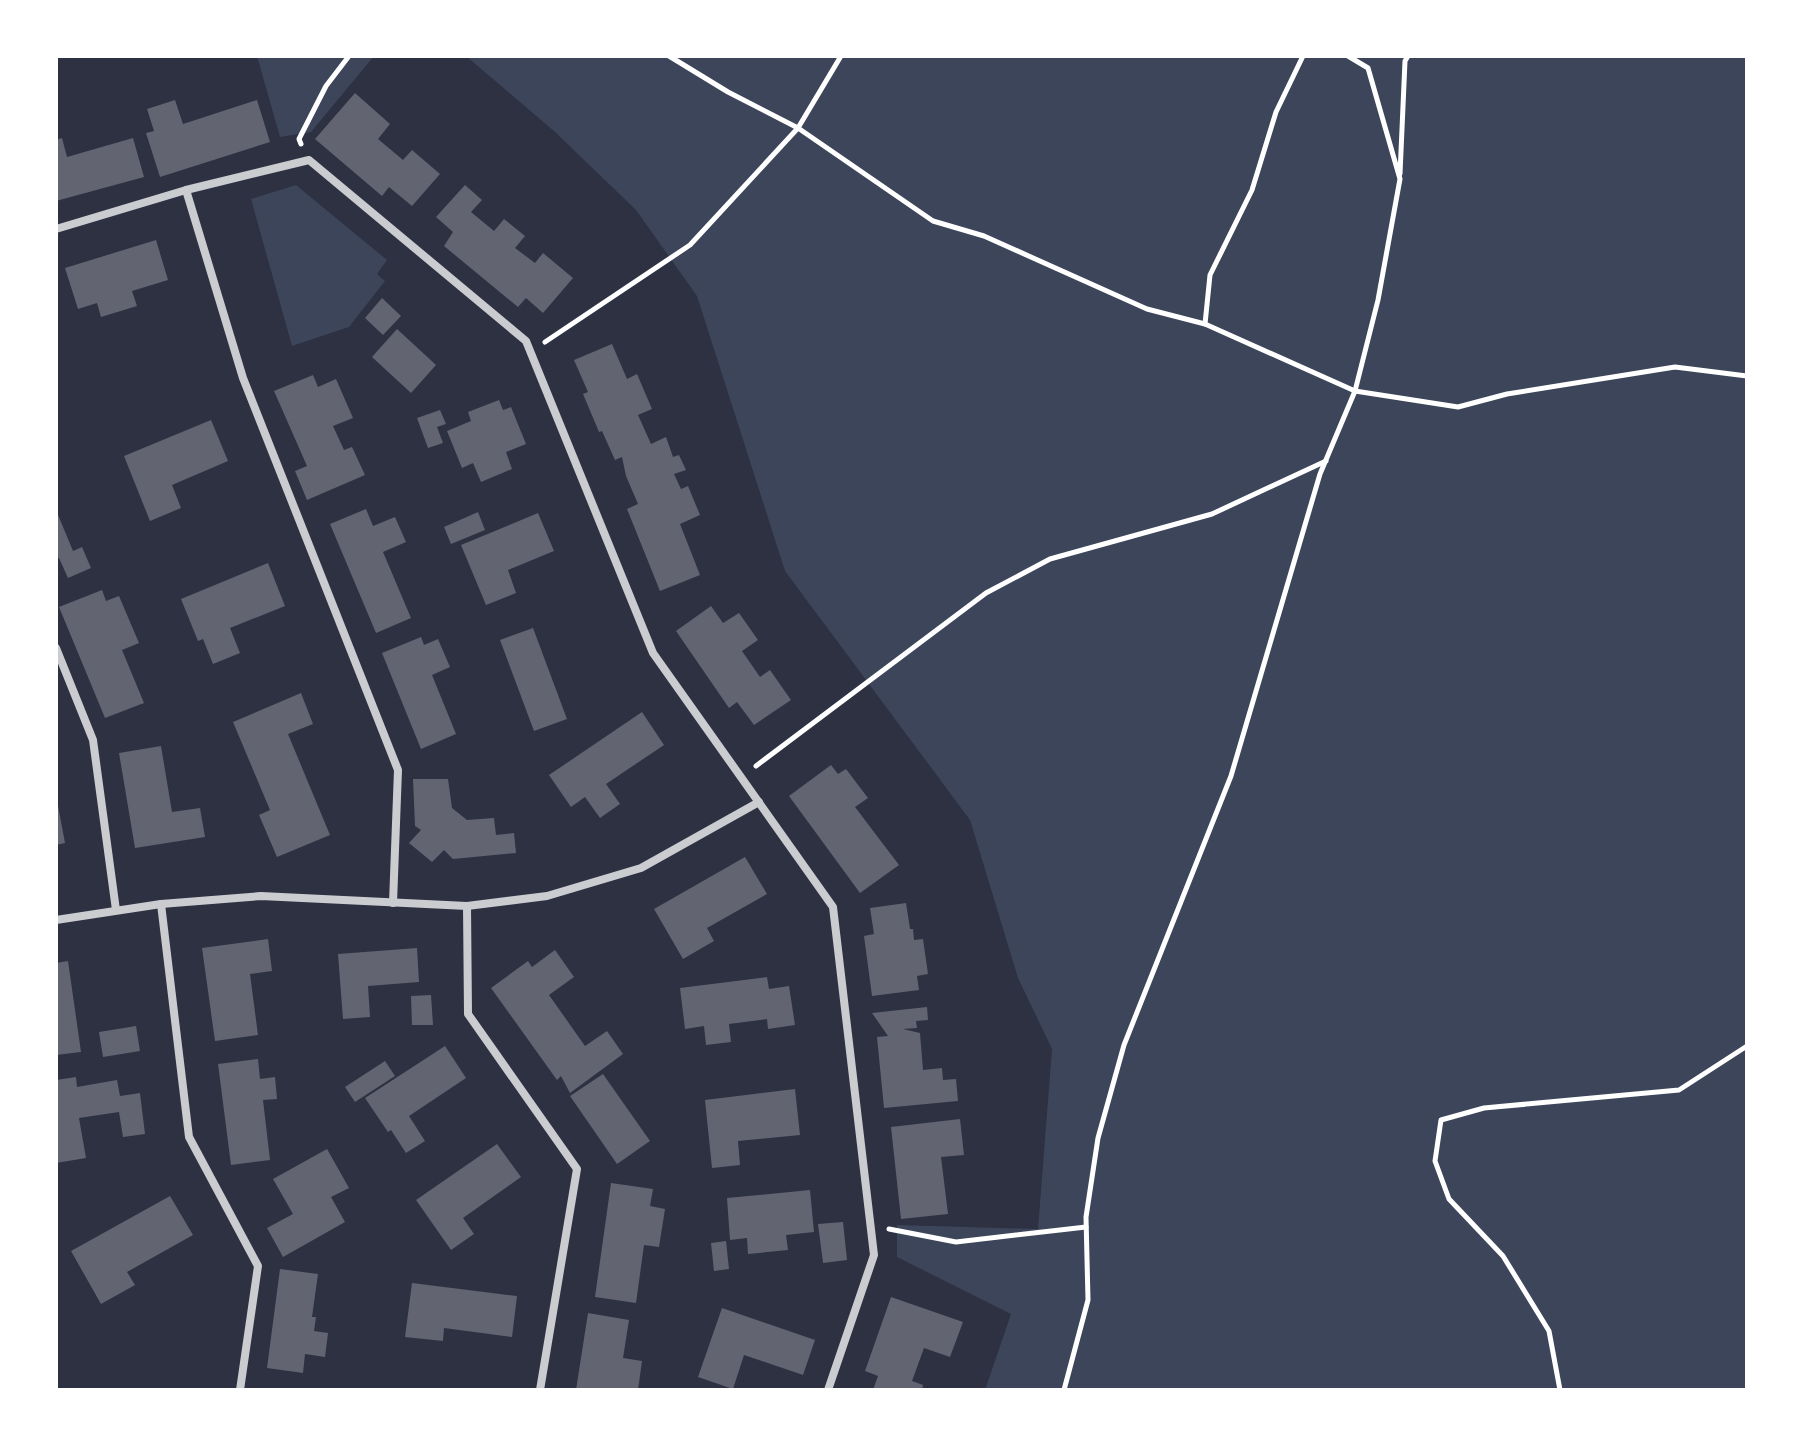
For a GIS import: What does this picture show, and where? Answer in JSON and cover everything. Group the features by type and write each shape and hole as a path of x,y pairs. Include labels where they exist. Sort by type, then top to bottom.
{"street":[{"path":"56,229 186,190 309,160 526,341 653,653 833,907 874,1255 828,1390"},
{"path":"186,190 243,378 398,770 393,903"},
{"path":"56,648 93,740 116,910"},
{"path":"56,920 161,904 261,896 467,906 547,896 641,868 759,802"},
{"path":"161,904 189,1137 258,1266 240,1390"},
{"path":"467,906 468,1014 577,1169 540,1390"}],"path":[{"path":"309,160 299,139 326,86 349,56"},
{"path":"669,56 728,92 798,128 933,221 984,236 1147,309 1205,324 1355,391 1458,407 1507,394 1675,367 1747,376"},
{"path":"531,351 690,245 798,128 841,56"},
{"path":"1205,324 1210,275 1252,190 1276,112 1303,56"},
{"path":"1348,56 1368,68 1400,179"},
{"path":"1064,1390 1088,1300 1086,1227 1098,1138 1124,1045 1231,776 1326,461 1355,391 1378,300 1400,179 1405,61 1408,56"},
{"path":"742,777 986,593 1050,559 1212,514 1326,461"},
{"path":"1560,1390 1549,1331 1503,1256 1449,1199 1435,1161 1441,1120 1484,1108 1679,1090 1747,1046"},
{"path":"870,1226 956,1242 1086,1227"}],"shaded area":[{"path":"257,56 374,56 311,132 280,137"},
{"path":"466,56 1747,56 1747,1390 985,1390 1011,1314 897,1257 897,1225 1038,1229 1052,1049 1018,978 970,820 785,571 697,296 636,210 555,132"},
{"path":"296,185 387,260 377,274 385,281 349,327 292,346 251,199"}],"building":[{"path":"355,93 390,124 378,139 403,160 412,150 440,174 412,206 389,187 382,196 315,139"},
{"path":"175,100 183,124 257,100 270,142 160,177 146,133 154,131 147,109"},
{"path":"62,138 67,157 133,138 144,177 56,201 56,140"},
{"path":"465,185 482,200 471,212 494,231 504,219 525,236 515,248 535,263 543,253 573,278 543,313 526,298 518,307 444,246 453,232 436,217"},
{"path":"156,240 168,280 132,291 137,306 101,317 97,303 78,309 65,268"},
{"path":"382,298 401,316 383,335 365,318"},
{"path":"397,329 436,365 411,393 372,357"},
{"path":"612,344 627,379 637,374 652,409 638,415 651,444 666,437 673,457 679,455 686,470 674,474 681,489 688,486 700,515 680,524 700,575 660,591 627,509 638,504 622,457 615,460 602,431 599,432 583,394 588,392 574,360"},
{"path":"313,375 318,387 336,379 353,418 333,426 344,450 352,447 365,475 307,500 295,471 307,466 274,391"},
{"path":"499,400 503,410 511,407 526,444 506,452 512,469 481,482 473,463 462,468 447,431 471,421 468,412"},
{"path":"440,410 446,424 437,427 443,443 428,448 417,418"},
{"path":"211,420 228,461 172,485 181,508 150,521 124,456"},
{"path":"366,509 373,526 395,517 406,542 383,552 411,618 376,633 330,524"},
{"path":"56,510 73,551 82,547 91,568 68,578 59,558 56,559"},
{"path":"478,512 485,530 451,544 444,527"},
{"path":"538,513 554,551 508,570 516,593 486,605 461,545"},
{"path":"268,563 285,606 230,628 240,653 213,664 203,639 198,641 181,599"},
{"path":"102,590 106,601 119,596 139,643 122,650 144,703 105,718 59,607"},
{"path":"711,606 723,623 739,613 758,640 742,651 760,677 770,670 791,700 754,725 737,702 729,708 676,631"},
{"path":"533,628 567,719 534,731 500,640"},
{"path":"421,637 424,645 438,639 450,667 432,675 456,734 421,749 382,653"},
{"path":"301,693 313,724 288,734 330,835 277,857 259,815 270,810 233,722"},
{"path":"642,712 664,745 606,784 620,804 600,818 585,797 571,807 549,775"},
{"path":"161,746 172,812 200,808 205,837 135,848 119,753"},
{"path":"831,765 838,774 846,769 868,798 855,807 899,865 860,893 789,796"},
{"path":"413,779 448,779 452,808 467,820 494,818 496,835 514,833 516,853 453,859 444,850 432,862 409,843 421,830 415,826"},
{"path":"56,795 65,843 56,845"},
{"path":"745,857 767,894 707,928 714,941 683,959 654,909"},
{"path":"906,903 914,940 923,939 928,974 917,976 919,990 872,996 864,936 874,934 870,908"},
{"path":"268,939 272,971 250,974 258,1035 215,1041 202,948"},
{"path":"417,948 419,982 368,986 370,1017 343,1019 338,954"},
{"path":"555,950 574,977 549,995 585,1046 607,1031 623,1054 570,1093 561,1076 557,1080 491,988 528,961 532,967"},
{"path":"68,961 81,1052 56,1055 56,963"},
{"path":"767,977 769,989 789,986 795,1025 768,1029 767,1019 729,1024 731,1042 706,1045 704,1026 685,1029 680,988"},
{"path":"431,995 433,1025 412,1025 411,996"},
{"path":"927,1007 928,1020 916,1021 917,1028 903,1029 920,1033 923,1070 942,1068 943,1080 956,1079 958,1101 884,1108 877,1037 888,1036 872,1013"},
{"path":"136,1026 140,1051 103,1057 99,1032"},
{"path":"445,1046 466,1078 409,1116 425,1141 406,1153 365,1098"},
{"path":"258,1059 260,1079 275,1077 277,1099 263,1100 270,1160 231,1165 218,1064"},
{"path":"385,1061 395,1076 355,1102 345,1087"},
{"path":"603,1074 650,1141 617,1164 570,1096"},
{"path":"76,1077 77,1087 117,1080 120,1096 140,1093 145,1134 123,1137 119,1112 79,1118 86,1158 56,1163 56,1080"},
{"path":"795,1089 800,1135 738,1141 740,1165 712,1168 705,1100"},
{"path":"960,1119 964,1155 941,1157 948,1214 901,1219 891,1127"},
{"path":"497,1144 521,1177 463,1218 474,1234 451,1250 416,1200"},
{"path":"327,1149 349,1188 331,1197 345,1222 283,1257 267,1228 293,1214 273,1179"},
{"path":"611,1183 653,1189 650,1206 665,1209 659,1247 644,1245 636,1303 595,1297"},
{"path":"810,1190 814,1232 786,1235 788,1250 748,1254 747,1238 730,1240 727,1198"},
{"path":"170,1196 193,1235 127,1272 135,1285 101,1304 71,1251"},
{"path":"843,1222 847,1260 823,1263 818,1224"},
{"path":"726,1241 729,1269 714,1271 711,1243"},
{"path":"280,1269 318,1274 312,1317 316,1317 314,1331 328,1333 325,1357 305,1354 303,1373 267,1368"},
{"path":"412,1283 517,1296 512,1337 444,1328 443,1341 405,1337"},
{"path":"891,1297 963,1322 950,1357 924,1348 912,1381 923,1385 922,1390 873,1390 878,1376 865,1371"},
{"path":"722,1308 815,1340 803,1375 744,1355 733,1389 698,1377"},
{"path":"588,1313 629,1320 623,1358 642,1361 638,1390 576,1390"}]}
